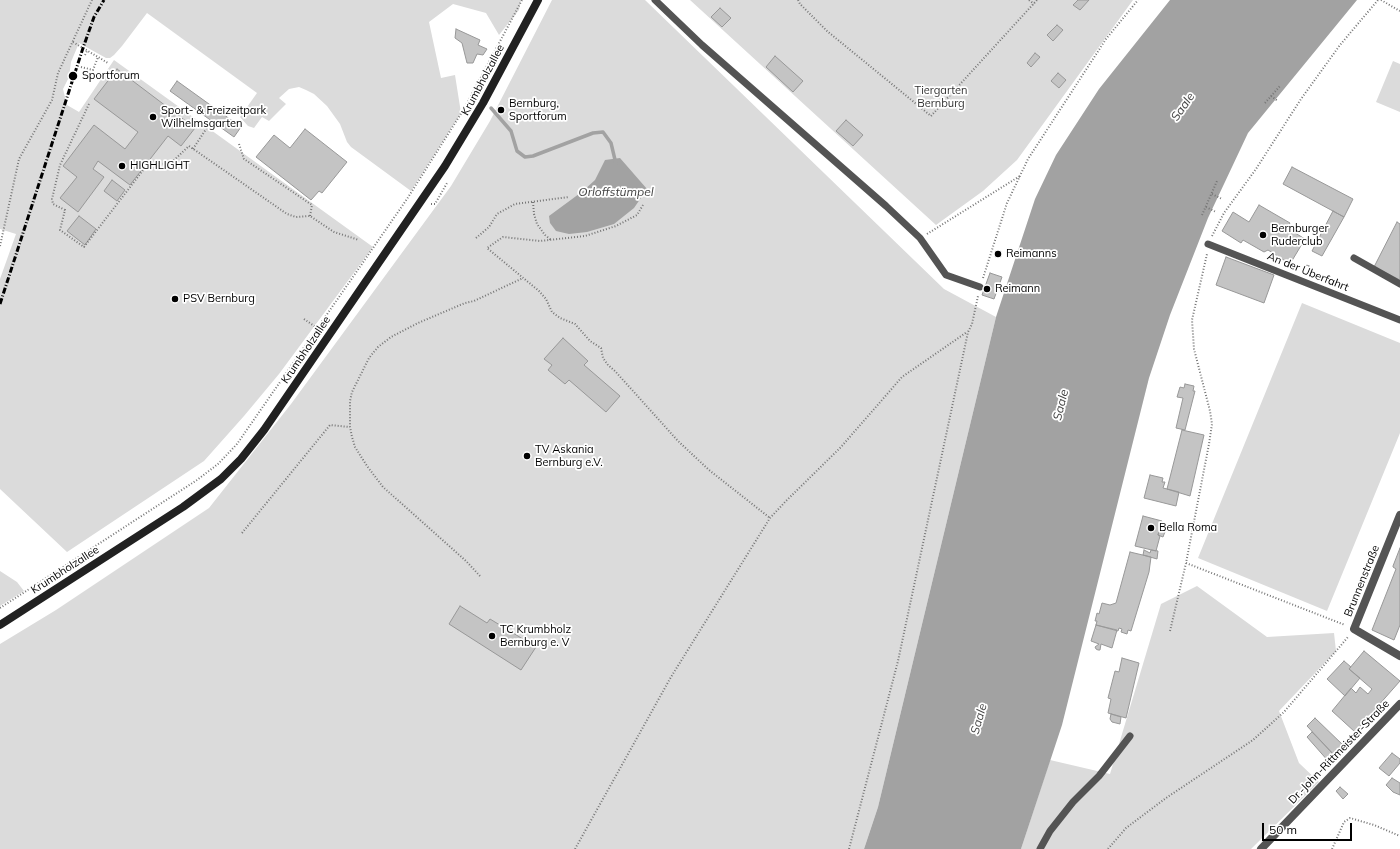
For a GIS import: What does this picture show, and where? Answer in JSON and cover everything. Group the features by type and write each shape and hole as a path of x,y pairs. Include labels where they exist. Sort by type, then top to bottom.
{"street":[{"name":"Krumbholzallee","path":"0,625 188,504 221,479 241,459 268,424 446,166 480,109 538,0"},
{"name":"Brunnenstraße","path":"1400,515 1354,629 1400,656"},
{"name":"Dr.-John-Rittmeister-Straße","path":"1261,849 1400,704"}],"lane":[{"path":"655,0 702,45 886,206 920,238 946,275 980,287"},
{"name":"An der Überfahrt","path":"1208,244 1400,320"},
{"path":"1354,258 1400,284"},
{"path":"1040,849 1050,831 1073,802 1099,776 1130,736"}],"path":[{"path":"0,246 19,159 52,100 58,73 92,0"},
{"path":"0,608 178,492 218,464 237,444 407,199 464,109 522,0"},
{"path":"798,0 800,4 828,31 931,116 1037,0"},
{"path":"1029,0 1034,4"},
{"path":"849,849 898,661 968,332 972,324 980,287 1007,203 1028,159 1106,39 1138,0"},
{"path":"1170,630 1186,563 1212,424 1194,349 1192,320 1208,244 1224,213 1256,169 1301,99 1340,45 1379,0 1400,11"},
{"path":"72,42 108,63"},
{"path":"85,55 87,50"},
{"path":"81,67 93,70 98,57"},
{"path":"1265,103 1280,86"},
{"path":"1271,96 1278,101"},
{"path":"89,104 60,165 52,199 53,204 65,210 60,230 84,247 146,165 152,162 166,164 172,162 189,146 287,214 296,217 310,216 334,232 359,240"},
{"path":"192,149 210,123"},
{"path":"239,144 244,159 312,205 310,216"},
{"path":"920,238 1021,175"},
{"path":"1202,215 1217,182"},
{"path":"1212,194 1222,199"},
{"path":"476,238 489,226 497,214 515,204 569,197"},
{"path":"533,202 537,224 545,235 551,240"},
{"path":"643,205 637,215 616,226 585,236 540,241 503,237 487,248 539,291 546,299 552,312 560,318 575,324 590,340 601,348 603,358 608,365 641,399 678,441 709,470 770,518"},
{"path":"1206,207 1216,212"},
{"path":"480,576 466,561 383,487 367,466 355,447 350,427 350,401 352,392 369,358 378,347 391,337 418,323 465,303 474,301 523,278"},
{"path":"304,319 317,328"},
{"path":"575,849 671,677 770,518 841,447 902,377 968,332"},
{"path":"242,533 330,425 350,427"},
{"path":"1108,849 1126,828 1253,740 1284,712 1354,629 1186,563"},
{"path":"1332,849 1344,822 1350,818 1374,825 1400,836"}],"green space":[{"name":"PSV Bernburg","path":"0,0 521,0 519,10 499,35 486,13 453,4 429,22 441,78 455,75 461,113 411,191 351,147 347,142 340,124 327,106 314,94 299,87 289,89 279,98 286,104 269,121 262,117 254,128 248,126 240,117 257,93 147,13 122,46 110,58 106,58 79,43 71,62 69,77 63,89 67,105 79,112 114,60 373,247 279,374 204,461 67,552 0,489 0,279 16,234 0,229"},
{"path":"552,0 645,0 944,289 996,317 878,807 864,849 0,849 0,644 56,610 209,508 291,404 451,186 490,121"},
{"name":"Tiergarten Bernburg","path":"690,0 1133,0 1017,160 983,191 936,225"},
{"path":"1393,61 1400,64 1400,112 1376,102"},
{"path":"1302,303 1400,343 1400,433 1327,611 1198,558"},
{"path":"0,571 17,582 24,591 0,606"},
{"path":"1197,586 1267,637 1334,633 1336,651 1279,711 1299,763 1319,782 1251,849 1021,849 1050,760 1110,774 1161,604"}],"water":[{"name":"Saale","path":"1170,0 1357,0 1248,133 1208,218 1170,315 1149,378 1062,725 1021,849 864,849 878,807 996,317 1035,199 1056,155 1099,89"},
{"name":"Orloffstümpel","path":"620,158 647,189 634,208 614,224 587,232 569,234 556,231 550,223 549,216 583,191 595,180 605,160"}],"building":[{"path":"1078,0 1089,0 1080,10 1073,5"},
{"path":"720,8 731,18 722,27 711,17"},
{"path":"1057,25 1063,30 1053,41 1047,35"},
{"path":"456,29 480,40 478,45 487,49 483,55 477,54 473,63 467,63 462,43 455,38"},
{"path":"1035,53 1040,57 1031,67 1027,63"},
{"path":"775,56 803,81 793,92 766,67"},
{"path":"117,69 195,128 181,146 168,136 130,185 98,161 93,169 104,177 78,212 60,198 77,177 63,166 94,125 125,149 138,132 94,99"},
{"path":"1058,73 1066,80 1059,88 1051,81"},
{"path":"177,81 241,127 234,137 170,91"},
{"path":"846,120 863,135 853,146 836,131"},
{"path":"305,129 347,162 322,193 319,191 311,200 256,157 274,135 290,148"},
{"path":"1292,167 1353,199 1344,217 1283,184"},
{"path":"112,180 125,190 117,201 104,191"},
{"name":"Bernburger Ruderclub","path":"1259,205 1290,223 1287,228 1305,239 1290,264 1268,250 1264,252 1243,240 1241,243 1222,231 1233,212 1249,222"},
{"path":"1333,211 1344,217 1322,256 1312,251"},
{"path":"79,216 96,229 85,245 67,231"},
{"path":"1397,222 1400,224 1400,280 1374,267"},
{"path":"1226,257 1274,275 1264,303 1216,285"},
{"path":"990,273 1002,277 994,299 982,295"},
{"path":"563,338 588,361 584,365 620,396 606,412 569,380 565,384 548,370 552,365 544,359"},
{"path":"1185,384 1194,386 1193,391 1195,391 1185,430 1176,428 1183,398 1177,397 1180,387 1184,388"},
{"path":"1182,430 1204,435 1190,496 1167,489"},
{"path":"1150,475 1163,478 1162,482 1165,482 1163,488 1179,492 1176,506 1144,498"},
{"path":"1143,516 1162,521 1156,551 1135,546"},
{"path":"1160,527 1166,529 1163,537 1158,535"},
{"path":"1400,548 1400,625 1394,640 1372,630 1396,569 1393,566"},
{"path":"1144,550 1150,553 1151,550 1158,551 1157,559 1143,555"},
{"path":"1130,552 1151,557 1149,572 1131,631 1128,630 1127,634 1121,632 1122,629 1119,628 1118,631 1096,625 1097,621 1095,621 1102,603 1110,605 1116,603"},
{"name":"TC Krumbholz Bernburg e. V","path":"460,606 487,623 490,619 536,647 521,670 449,624"},
{"path":"1096,625 1117,630 1112,648 1101,644 1100,650 1096,649 1095,647 1099,644 1091,641"},
{"path":"1364,651 1400,681 1355,732 1332,711 1351,688 1356,693 1360,687 1368,694 1372,689 1349,669"},
{"path":"1122,658 1139,663 1126,718 1108,713 1111,699 1108,698 1115,671 1119,672"},
{"path":"1344,661 1351,667 1349,669 1360,678 1345,696 1327,679"},
{"path":"1111,714 1121,717 1120,724 1112,722 1110,719"},
{"path":"1315,718 1344,746 1335,756 1307,726"},
{"path":"1312,732 1335,756 1329,762 1307,737"},
{"path":"1392,753 1400,759 1400,763 1389,776 1379,768"},
{"path":"1392,778 1400,783 1400,795 1393,792 1386,785"},
{"path":"1340,787 1348,794 1343,799 1336,791"}],"waterway":[{"path":"491,108 511,131 517,151 525,157 533,156 593,133 603,132 611,143 616,164"}],"railway":[{"path":"0,304 83,48 94,17 104,0"}],"place":[{"name":"Sportforum","path":"73,76"},
{"name":"Bernburg, Sportforum","path":"501,110"},
{"name":"Sport- & Freizeitpark Wilhelmsgarten","path":"153,117"},
{"name":"HIGHLIGHT","path":"122,166"},
{"name":"Bernburger Ruderclub","path":"1263,235"},
{"name":"Reimanns","path":"998,254"},
{"name":"Reimann","path":"987,289"},
{"name":"PSV Bernburg","path":"175,299"},
{"name":"TV Askania Bernburg e.V.","path":"527,456"},
{"name":"Bella Roma","path":"1151,528"},
{"name":"TC Krumbholz Bernburg e. V","path":"492,636"}]}
